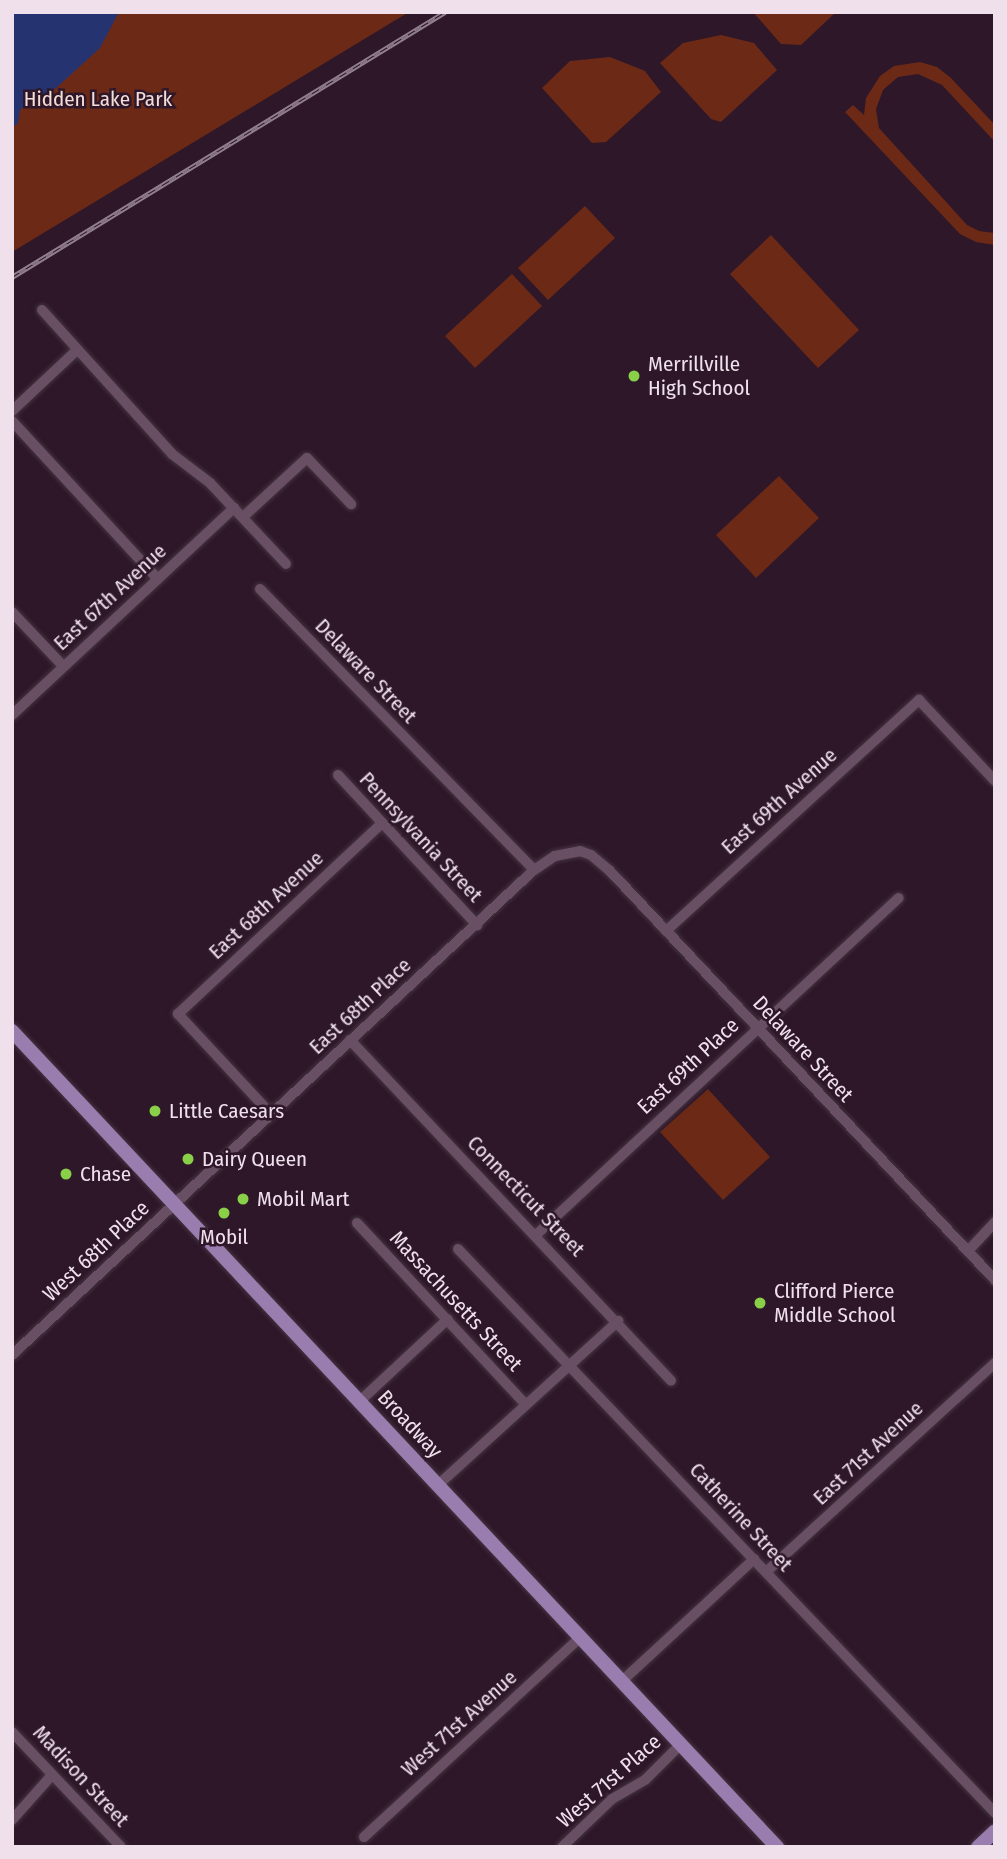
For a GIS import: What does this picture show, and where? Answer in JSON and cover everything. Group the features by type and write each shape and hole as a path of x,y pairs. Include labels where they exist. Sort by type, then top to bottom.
{"main road":[{"name":"Broadway","path":"12,1031 778,1847"},
{"path":"978,1847 995,1831"}],"street":[{"path":"42,310 172,454 210,483 286,564"},
{"path":"12,411 78,349"},
{"path":"12,421 158,579"},
{"path":"243,517 307,458 351,504"},
{"name":"East 67th Avenue","path":"12,715 234,508"},
{"name":"Delaware Street","path":"260,589 534,870"},
{"path":"12,612 63,666"},
{"name":"East 69th Avenue","path":"666,931 919,700 995,781"},
{"name":"Pennsylvania Street","path":"338,775 477,925"},
{"name":"East 68th Avenue","path":"271,1114 178,1014 381,824"},
{"name":"Delaware Street","path":"580,851 591,855 610,871 995,1280"},
{"name":"East 68th Place","path":"175,1205 534,870 555,856 580,851"},
{"name":"East 69th Place","path":"536,1235 899,898"},
{"name":"Connecticut Street","path":"350,1040 618,1321 671,1381"},
{"name":"West 68th Place","path":"12,1355 175,1205"},
{"path":"968,1251 995,1222"},
{"name":"Massachusetts Street","path":"357,1223 526,1405"},
{"name":"Catherine Street","path":"458,1249 995,1813"},
{"path":"360,1401 448,1319"},
{"path":"438,1485 618,1321"},
{"name":"East 71st Avenue","path":"766,1572 995,1363"},
{"path":"622,1681 754,1559"},
{"name":"West 71st Avenue","path":"364,1837 581,1637"},
{"name":"Madison Street","path":"12,1732 121,1847"},
{"name":"West 71st Place","path":"562,1847 612,1800 646,1779 681,1744"},
{"path":"12,1820 52,1775"}],"green space":[{"name":"Hidden Lake Park","path":"12,12 409,12 12,252"},
{"path":"753,12 836,12 801,45 781,44"},
{"path":"721,35 754,43 777,70 721,122 711,119 660,63 683,43"},
{"path":"610,57 645,71 661,92 606,142 592,143 542,88 570,61"},
{"path":"920,62 937,67 951,78 995,125 995,142 942,85 918,74 898,77 883,90 876,109 879,128 967,225 979,231 995,233 995,245 976,242 960,234 845,112 853,105 864,115 866,98 880,76 894,66"},
{"path":"585,206 615,238 548,300 518,268"},
{"path":"771,235 859,330 818,368 730,274"},
{"path":"512,274 542,306 475,368 445,336"},
{"path":"779,476 819,518 756,578 716,535"},
{"path":"708,1089 770,1157 723,1200 660,1132"}],"water":[{"path":"12,12 119,12 100,48 44,99 31,100 20,110 18,123 12,128"}],"railway":[{"path":"12,277 445,12"}],"place":[{"name":"Merrillville High School","path":"634,376"},
{"name":"Little Caesars","path":"155,1111"},
{"name":"Dairy Queen","path":"188,1159"},
{"name":"Chase","path":"66,1174"},
{"name":"Mobil Mart","path":"243,1199"},
{"name":"Mobil","path":"224,1213"},
{"name":"Clifford Pierce Middle School","path":"760,1303"}]}
